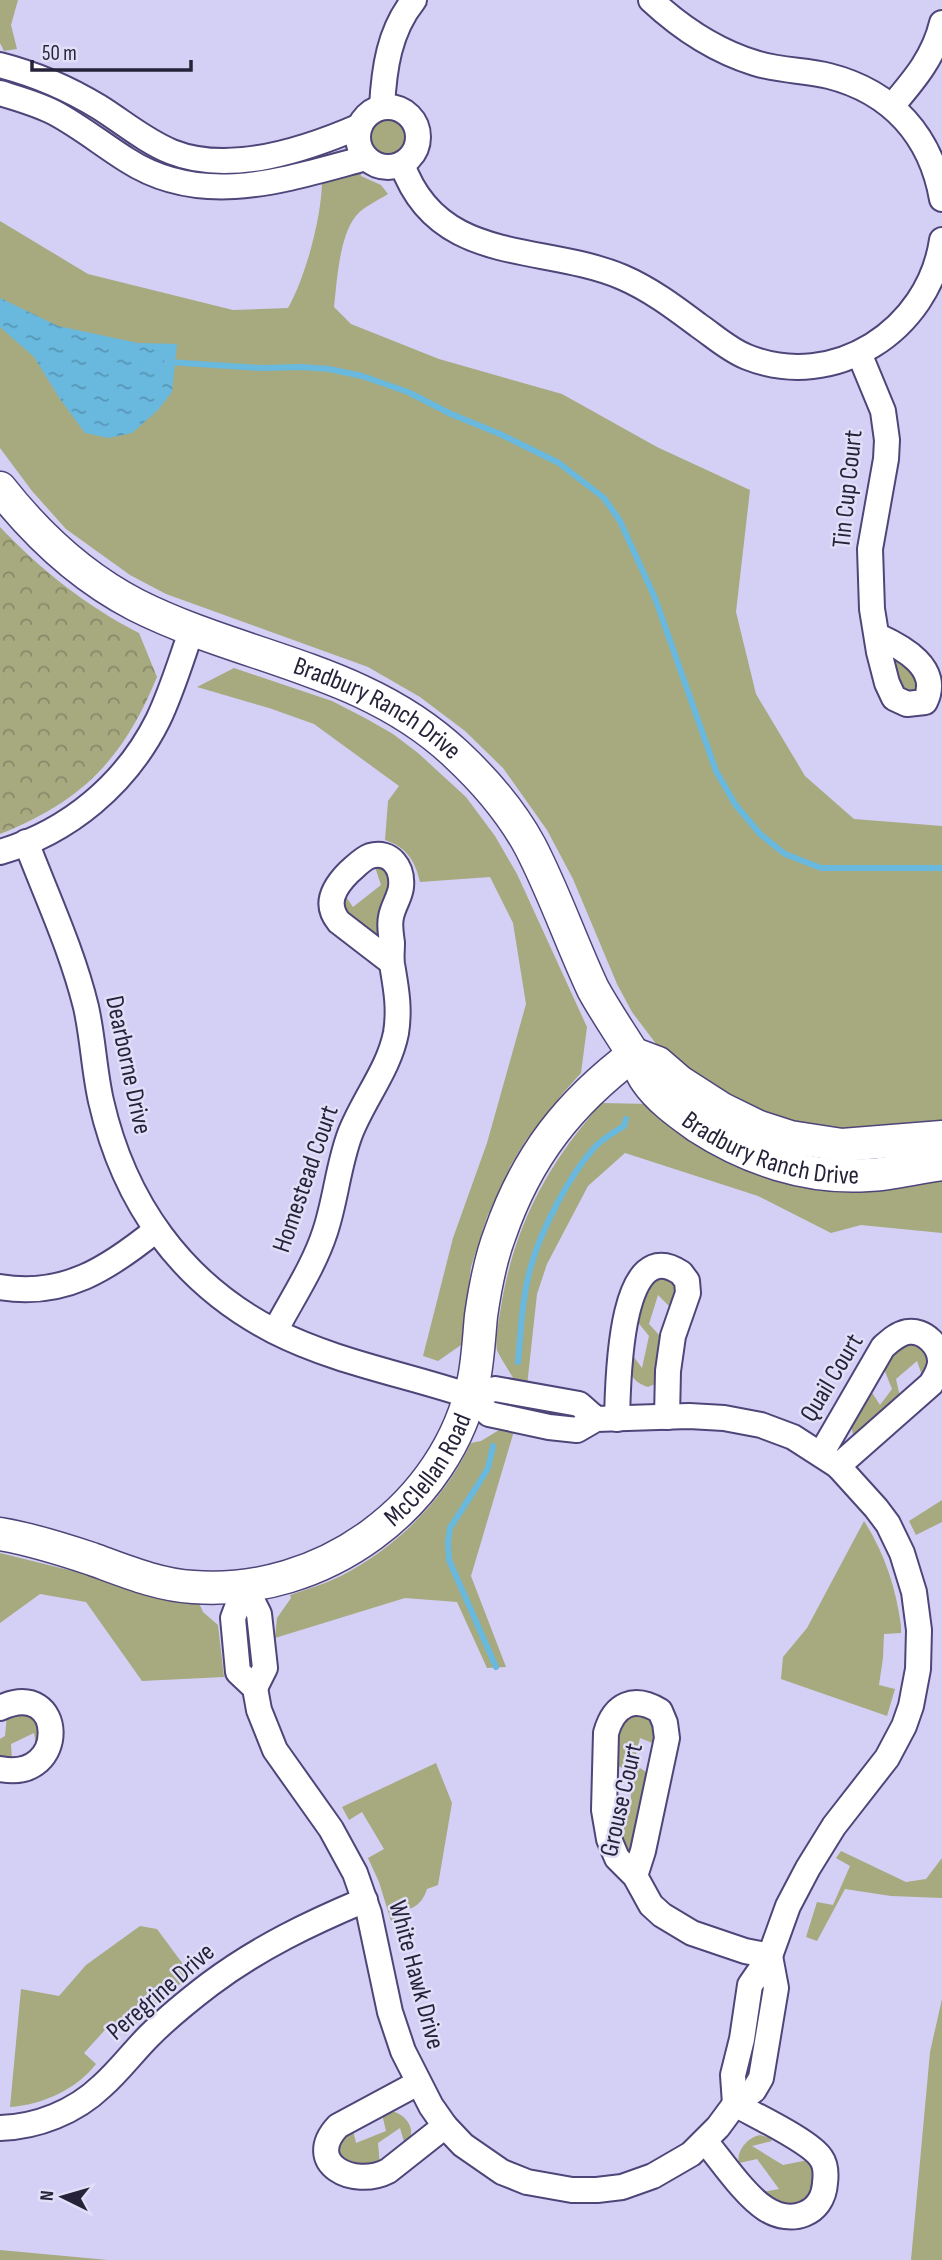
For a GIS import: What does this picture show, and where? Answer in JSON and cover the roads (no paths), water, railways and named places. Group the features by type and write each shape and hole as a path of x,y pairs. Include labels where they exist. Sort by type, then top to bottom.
{"street":[{"path":"382,107 388,51 414,0"},
{"path":"658,2 702,40 738,57 779,70 841,80 874,94 892,106 920,139 938,178 942,199"},
{"path":"892,106 927,61 942,23"},
{"path":"0,65 54,83 84,98 148,140 175,153 215,160 259,158 322,142 360,126"},
{"path":"0,93 54,112 128,161 174,181 202,186 233,188 264,183 366,158"},
{"path":"382,107 401,109 414,122 418,141 409,159 401,164 385,167 377,165 366,158 359,146 360,126 372,111 382,107"},
{"path":"99,140 114,117"},
{"path":"259,158 264,183"},
{"path":"401,164 418,197 442,221 469,238 495,248 572,261 621,277 651,292 718,340 762,362 793,366 825,363 859,353 892,332 919,302 935,272 942,240"},
{"name":"Tin Cup Court","path":"859,353 883,411 886,432 886,459 870,549 872,609 878,636"},
{"name":"Bradbury Ranch Drive","path":"0,488 46,540 98,582 137,606 192,629 345,683 390,705 455,752 488,785 529,845 607,1015 634,1054 645,1078 661,1097 681,1114 732,1146 772,1163 832,1175 856,1176 942,1164"},
{"path":"0,852 58,827 92,803 118,779 159,719 192,629"},
{"name":"Dearborne Drive","path":"26,842 67,945 81,989 111,1140 132,1192 174,1253 210,1289 248,1317 275,1331 322,1352 470,1396"},
{"name":"Homestead Court","path":"275,1331 324,1234 350,1134 391,1050 396,1034 398,1000 391,962"},
{"name":"Bradbury Ranch Drive","path":"634,1054 658,1063 680,1082 722,1109 759,1127 790,1137 842,1145 942,1137"},
{"name":"McClellan Road","path":"0,1534 62,1549 164,1583 202,1588 245,1586 283,1578 324,1564 389,1522 418,1493 444,1457 463,1417 474,1379 488,1276 499,1234 512,1203 538,1155 572,1108 597,1083 634,1054"},
{"path":"0,1286 37,1288 80,1278 114,1262 156,1230"},
{"path":"606,1419 630,1301 643,1276 649,1270 664,1265 681,1273 688,1287 685,1304 673,1336 668,1371 667,1417"},
{"name":"Quail Court","path":"909,1331 925,1335 932,1341 939,1356 937,1375 931,1384 829,1460 883,1347 900,1334 909,1331"},
{"path":"470,1396 495,1389 579,1404 606,1419 706,1416 761,1425 793,1437 829,1460 876,1508 888,1524 902,1553 918,1614 918,1669 911,1706 896,1744 821,1845 788,1906 770,1956 750,1985 742,2039 733,2075 735,2104 795,2138 820,2157 825,2165 826,2179 821,2202 812,2211 793,2216 766,2210 705,2141"},
{"name":"White Hawk Drive","path":"245,1586 233,1618 238,1672 255,1688 259,1710 275,1750 331,1829 355,1873 375,1936 392,2019 403,2051 445,2126 463,2145 502,2172 527,2182 572,2190 610,2189 642,2181 676,2164 705,2141 735,2104"},
{"path":"0,1708 13,1702 30,1702 38,1706 48,1718 52,1730 51,1742 41,1759 24,1769 0,1769"},
{"name":"Grouse Court","path":"635,1876 643,1851 667,1738 660,1711 642,1703 624,1706 617,1710 610,1720 605,1756 604,1810 607,1831 617,1858 635,1876 651,1905 676,1925 712,1941 770,1956"},
{"name":"Peregrine Drive","path":"0,2128 34,2123 78,2105 101,2088 164,2021 226,1972 306,1925 365,1900"},
{"path":"418,2082 338,2126 330,2134 327,2143 329,2161 334,2168 349,2176 369,2178 379,2175 388,2171 445,2126"}],"water":[{"path":"0,298 58,326 138,343 177,344 172,392 158,410 132,433 109,438 85,433 34,357 0,327"}],"waterway":[{"path":"167,362 329,369 362,376 408,392 559,463 604,498 620,521 655,598 716,771 735,804 760,834 785,854 821,868 942,868"},
{"path":"518,1362 526,1290 542,1236 566,1188 585,1160 601,1141 624,1126 626,1119"},
{"path":"493,1446 488,1468 450,1528 448,1543 449,1560 496,1667"}]}
